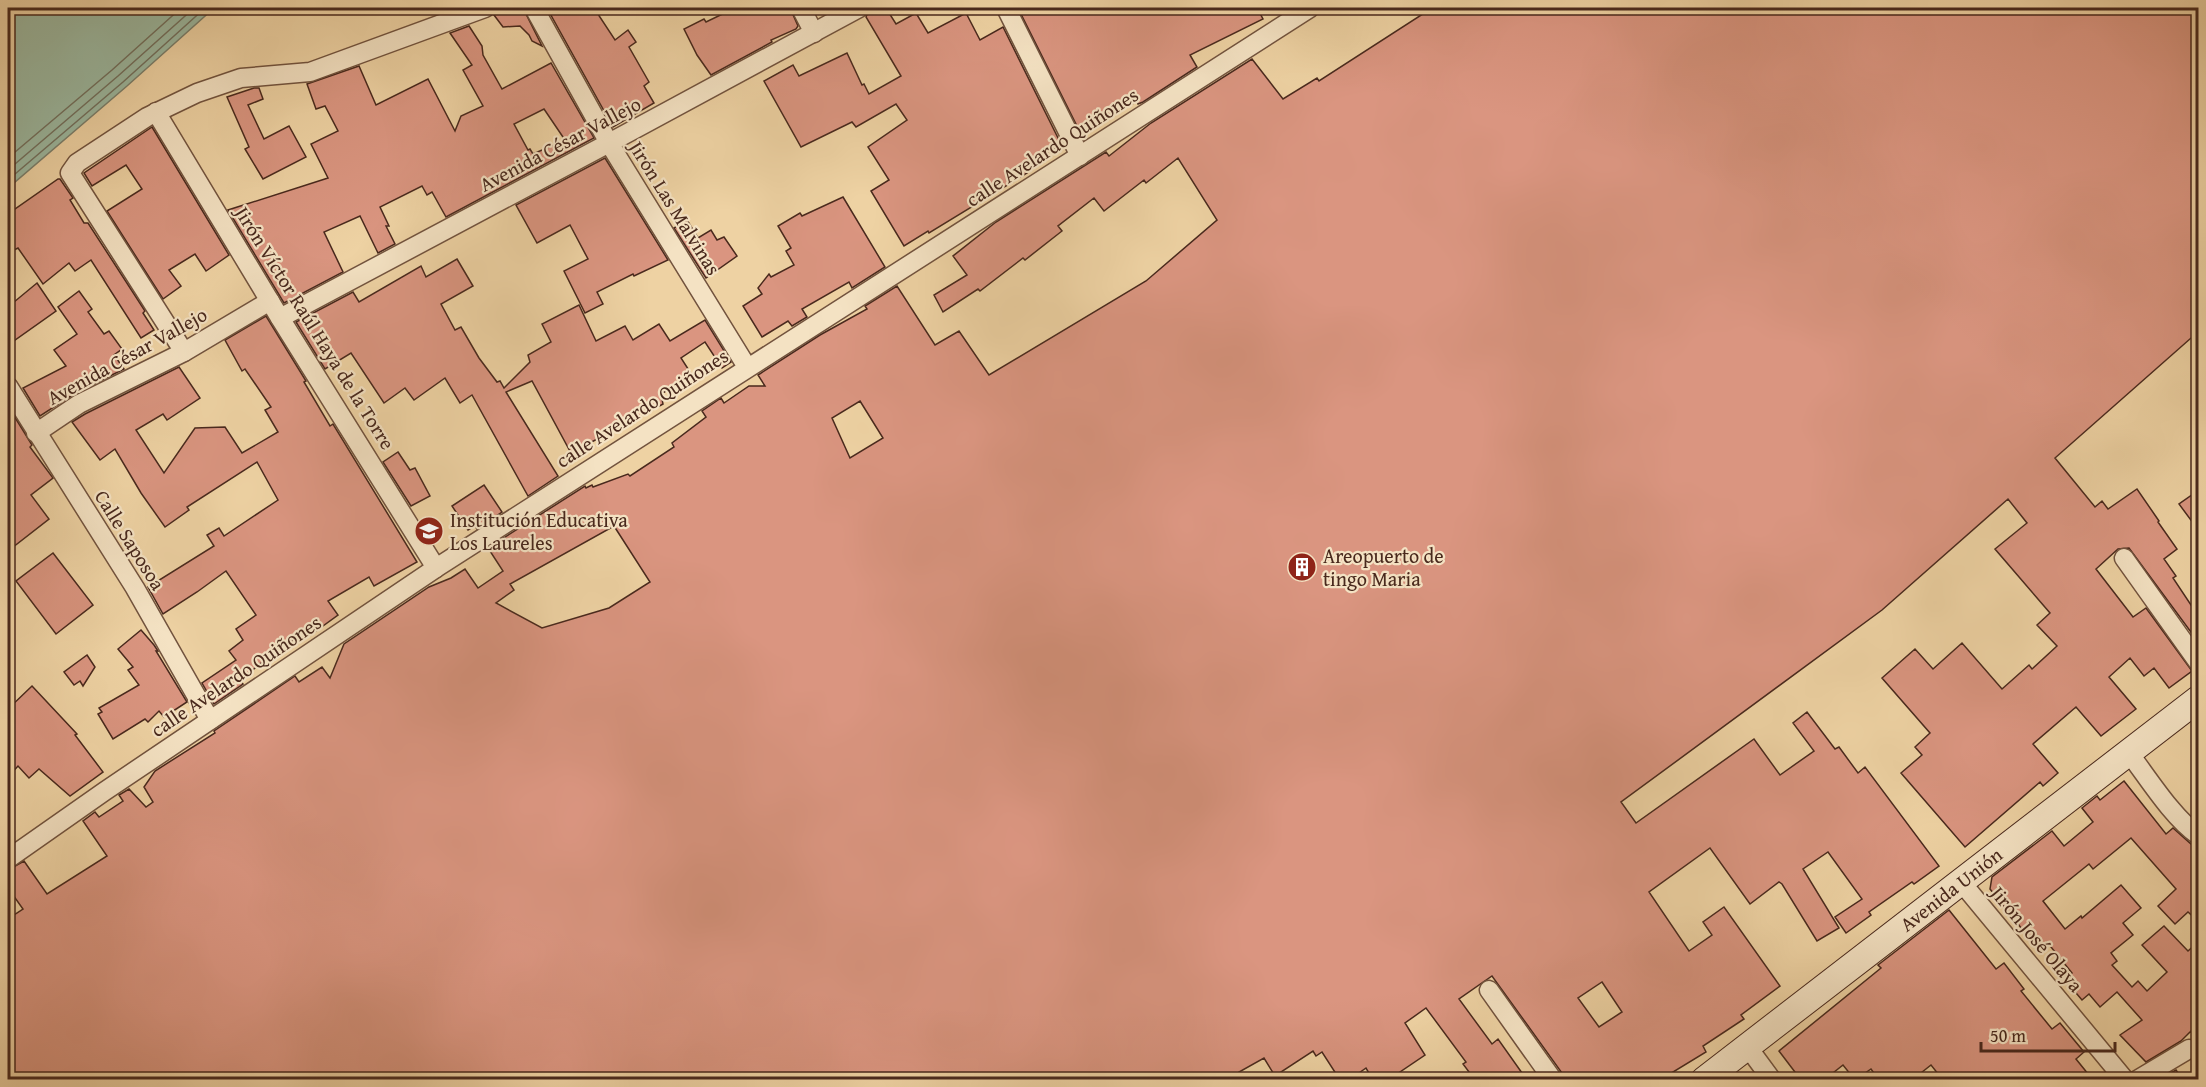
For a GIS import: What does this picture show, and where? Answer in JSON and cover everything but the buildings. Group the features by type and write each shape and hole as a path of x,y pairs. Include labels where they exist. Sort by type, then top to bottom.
{"main road":[{"name":"Avenida Unión","path":"1704,1080 2199,699"}],"street":[{"path":"184,352 70,173 77,163 156,112 197,93 241,78 310,72 485,8"},
{"name":"Jirón Las Malvinas","path":"534,8 609,143 747,367"},
{"path":"801,8 814,33"},
{"name":"Avenida César Vallejo","path":"280,318 859,8"},
{"path":"1006,8 1080,156"},
{"name":"calle Avelardo Quiñones","path":"8,859 436,568 1080,156 1304,9"},
{"name":"Jirón Víctor Raúl Haya de la Torre","path":"156,112 280,318 436,568"},
{"name":"Avenida César Vallejo","path":"36,433 79,404 184,352 270,301"},
{"name":"Calle Saposoa","path":"8,386 135,588 210,720"},
{"path":"2124,558 2199,662"},
{"path":"2129,753 2166,801 2192,831 2199,835"},
{"name":"Jirón José Olaya","path":"1962,883 2125,1080"},
{"path":"1489,990 1553,1080"},
{"path":"1747,1046 1772,1080"},
{"path":"2137,1080 2189,1049"}],"water":[{"path":"8,8 214,8 8,188"}],"place":[{"name":"Institución Educativa Los Laureles","path":"429,531"},
{"name":"Areopuerto de tingo Maria","path":"1302,567"}]}
